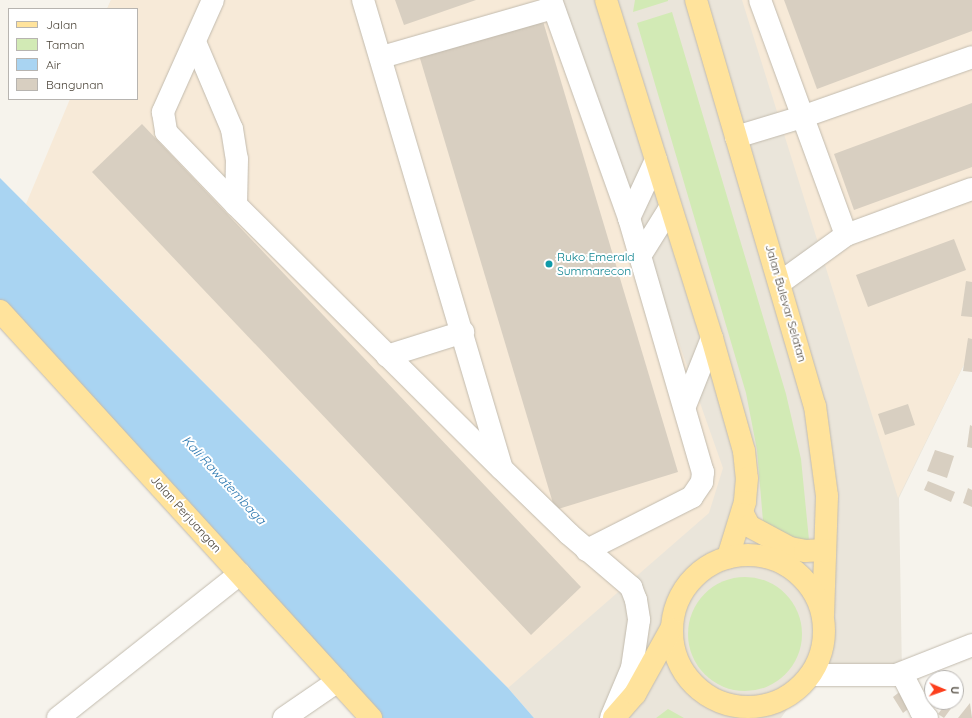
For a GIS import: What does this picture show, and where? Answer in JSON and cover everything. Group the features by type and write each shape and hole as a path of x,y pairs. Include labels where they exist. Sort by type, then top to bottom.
{"main road":[{"path":"606,0 712,338 744,451 747,478 743,514 728,557"},
{"name":"Jalan Bulevar Selatan","path":"696,0 736,137 781,282 815,406 823,453 827,496 823,647 807,680"},
{"name":"Jalan Perjuangan","path":"2,317 371,718"},
{"path":"743,514 749,526 790,548 805,551 825,550"},
{"path":"612,718 635,694 671,629 680,596 689,582 706,566 728,557 740,555 766,556 789,566 808,583 823,615"},
{"path":"671,629 675,655 689,681 705,695 724,705 753,708 772,705 807,680"},
{"path":"781,718 807,680"}],"street":[{"path":"214,0 163,112 166,132 236,205 501,468 587,550 631,587 636,600 639,620 632,668 612,718"},
{"path":"363,0 382,58 501,468"},
{"path":"760,0 846,235"},
{"path":"382,58 552,4 629,218 703,472 697,491 684,501 587,550"},
{"path":"195,42 232,129 237,159 236,205"},
{"path":"736,137 802,117 972,57"},
{"path":"629,218 656,160"},
{"path":"781,282 846,235 972,189"},
{"path":"640,256 670,208"},
{"path":"387,356 462,332"},
{"path":"685,406 712,338"},
{"path":"58,718 240,574"},
{"path":"807,680 902,674 972,645"},
{"path":"902,674 921,711 927,718"},
{"path":"284,718 338,681"}],"shaded area":[{"path":"111,0 972,0 972,348 899,498 902,674 811,675 781,718 534,718 508,688 71,100 138,100 138,8 107,8"},
{"path":"111,0 558,0 723,468 709,513 508,688 26,204 70,100 138,100 138,8 107,8"},
{"path":"742,0 972,0 972,348 898,498"}],"green space":[{"path":"635,0 668,0 668,1 633,12"},
{"path":"672,12 786,394 801,459 809,540 805,547 763,521 757,450 746,393 637,23"},
{"path":"745,577 767,581 777,586 793,602 798,612 802,634 798,656 793,666 777,682 767,687 745,691 723,687 713,682 697,666 692,656 688,634 692,612 697,602 713,586 723,581"},
{"path":"668,709 684,718 656,718"}],"water":[{"name":"Kali Rawatembaga","path":"0,178 508,688 534,718 371,718 0,311"}],"building":[{"path":"395,0 476,0 404,25"},
{"path":"784,0 972,0 972,31 817,89"},
{"name":"Ruko Emerald Summarecon","path":"542,18 678,472 555,510 419,55"},
{"path":"972,103 972,167 854,210 834,154"},
{"path":"142,124 581,587 531,635 92,172"},
{"path":"954,239 966,270 868,307 856,275"},
{"path":"966,281 972,282 972,317 961,316"},
{"path":"968,338 972,339 972,372 963,371"},
{"path":"908,404 915,425 885,435 878,414"},
{"path":"970,425 972,426 972,448 967,447"},
{"path":"935,450 954,456 947,478 927,471"},
{"path":"928,481 955,492 951,502 924,490"},
{"path":"968,488 972,490 972,507 963,503"},
{"path":"902,690 912,706 903,713 893,697"},
{"path":"970,703 972,718 958,718"},
{"path":"941,710 950,710 944,718 938,714"}],"place":[{"name":"Ruko Emerald Summarecon","path":"549,264"}]}
